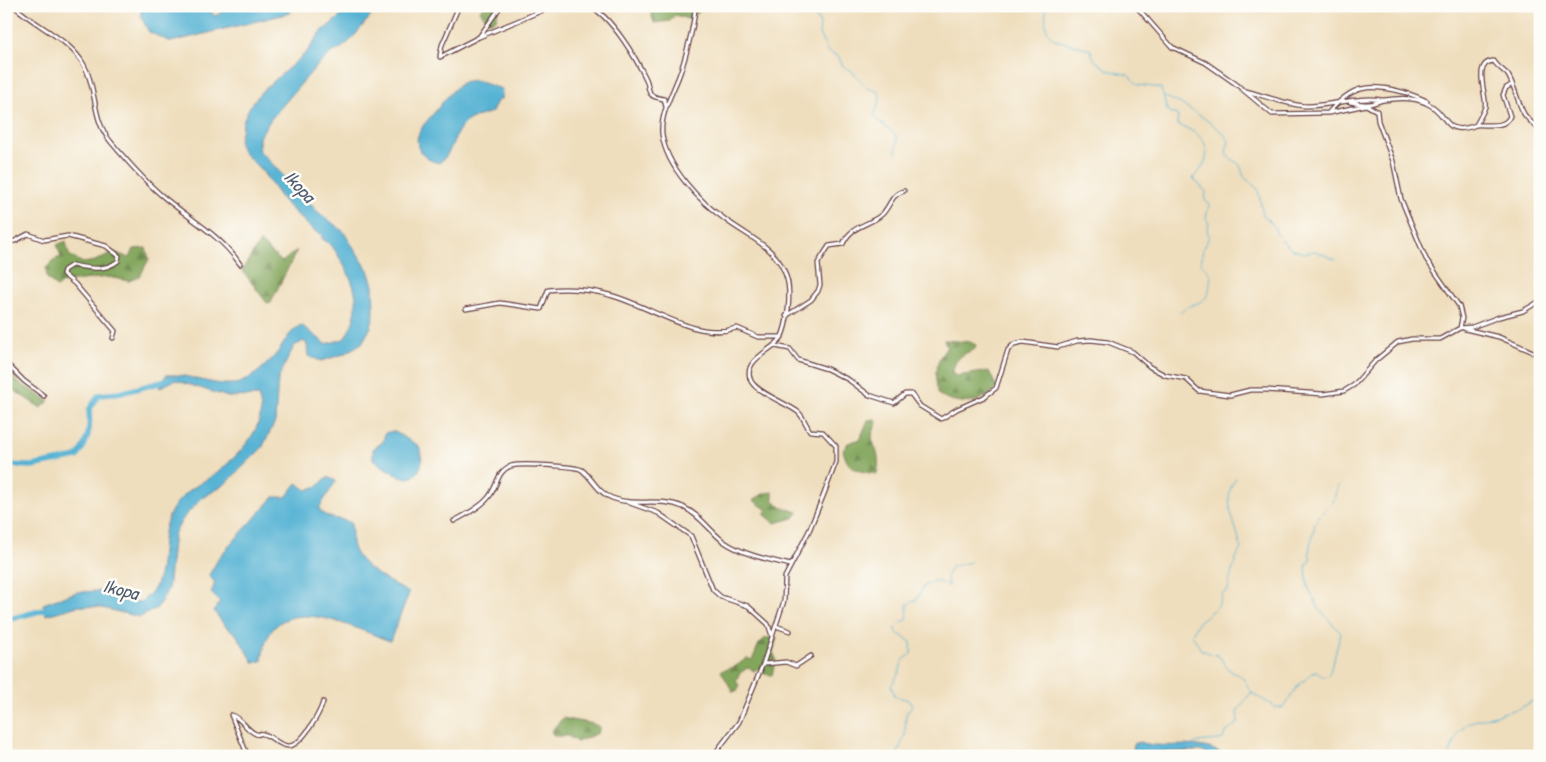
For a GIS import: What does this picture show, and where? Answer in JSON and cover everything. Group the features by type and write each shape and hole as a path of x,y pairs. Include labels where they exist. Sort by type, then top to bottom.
{"street":[{"path":"14,6 74,52 83,63 93,89 97,121 111,142 160,194 210,233 234,254 240,264"},
{"path":"459,6 442,45 440,57 479,37 553,6"},
{"path":"479,37 501,6"},
{"path":"590,6 600,13 615,30 647,80 650,94 655,98 664,100 666,108"},
{"path":"695,6 684,59 666,108 662,133 667,153 682,179 724,220 756,240 780,261 788,280 790,300 782,337 774,346 760,355 752,366 749,375 756,389 773,396 800,413 810,431 823,432 829,436 836,446 836,462 830,478 809,531 785,577 784,601 763,664 739,722 714,755"},
{"path":"1136,6 1172,47 1206,63 1245,91 1272,114 1328,113 1384,100"},
{"path":"1476,125 1485,106 1481,76 1490,61 1494,61 1499,69 1508,75 1511,86 1518,93 1524,114 1540,130"},
{"path":"1328,113 1338,103 1360,89 1378,88 1413,95 1433,106 1448,125 1456,129 1476,125 1502,124 1510,116 1503,95 1506,88 1511,86"},
{"path":"1245,91 1306,106 1350,102 1361,98 1416,100 1433,106"},
{"path":"1350,102 1366,105 1377,111 1378,121 1393,161 1401,200 1409,216 1414,234 1426,259 1459,306 1462,318 1460,328"},
{"path":"786,317 811,300 818,291 820,285 818,263 829,246 843,244 852,230 879,217 885,212 896,194 904,191"},
{"path":"6,242 15,241 28,234 44,240 68,236 106,246 116,252 119,256 118,260 109,267 84,269 72,266 64,270 63,274 115,331 113,338"},
{"path":"466,309 500,303 541,309 548,290 564,288 612,296 698,328 714,331 737,328 758,338 782,337"},
{"path":"774,346 790,349 798,360 827,369 849,380 869,395 894,403 905,394 911,394 920,406 941,419 957,408 984,397 996,388 1008,350 1014,344 1023,342 1058,347 1077,341 1108,342 1133,352 1150,367 1165,375 1186,379 1199,391 1230,395 1250,390 1266,390 1313,395 1344,391 1354,385 1376,360 1398,342 1412,339 1440,339 1460,328 1472,327 1523,311 1540,301"},
{"path":"1460,328 1499,337 1540,355"},
{"path":"6,364 24,382 44,396"},
{"path":"454,521 488,499 500,472 505,468 528,463 548,467 578,468 588,476 599,490 610,498 658,513 684,529 695,541 707,581 713,590 721,597 748,606 768,624 772,637"},
{"path":"622,501 660,502 684,508 703,520 723,541 760,557 790,565"},
{"path":"776,626 790,630"},
{"path":"763,664 786,662 796,666 811,656"},
{"path":"256,756 246,755 231,715 239,719 255,734 264,734 276,743 289,746 296,744 304,735 321,710 323,702"}],"green space":[{"path":"483,6 499,6 496,19 490,23 480,11"},
{"path":"649,6 699,6 700,11 691,20 675,15 670,21 654,23"},
{"path":"66,241 69,255 83,263 95,261 113,252 130,258 134,249 146,248 149,259 140,276 129,281 108,277 65,282 56,287 47,278 46,268 55,259 61,257 57,245"},
{"path":"260,242 282,262 297,250 271,302 267,303 242,270"},
{"path":"944,340 970,342 976,345 974,350 965,353 959,358 954,365 952,374 957,376 989,371 997,388 984,398 970,402 955,401 939,395 936,370 947,347"},
{"path":"6,368 15,373 14,380 49,401 41,408 10,388 6,390"},
{"path":"875,419 877,423 872,437 878,457 877,474 854,469 845,457 843,450 848,443 860,439 868,420"},
{"path":"773,492 773,499 781,507 798,512 794,518 775,523 764,514 767,510 753,500 765,493"},
{"path":"777,637 773,652 776,659 772,675 764,674 759,668 753,671 749,667 740,673 736,680 739,686 738,690 733,692 721,671 736,666 747,658 752,660 759,644 765,638"},
{"path":"563,718 600,727 598,733 577,742 568,736 554,736 551,731"}],"water":[{"path":"141,6 206,6 215,16 232,6 293,6 290,13 171,42 149,32 141,17"},
{"path":"353,6 379,6 351,40 340,49 331,53 313,70 271,119 259,137 259,150 318,212 343,231 368,270 373,285 374,313 371,327 362,343 344,354 321,361 308,356 307,345 304,341 294,346 278,379 275,422 262,448 224,485 202,498 184,517 174,534 168,589 157,608 140,617 98,607 78,606 46,615 43,604 77,592 98,591 123,601 141,602 152,592 156,585 161,562 164,530 173,509 186,493 219,471 239,453 257,426 260,416 258,396 228,397 175,380 159,388 166,375 183,376 225,384 239,383 251,377 263,367 277,353 290,334 301,325 326,344 344,339 350,329 354,320 356,301 348,272 332,246 322,239 322,235 313,230 284,202 262,171 241,150 239,140 244,119 250,106 261,92 307,52 320,33"},
{"path":"474,80 502,89 501,99 497,101 492,112 471,119 461,127 444,159 439,163 428,159 420,151 417,139 419,133 456,88 463,82"},
{"path":"393,431 419,446 422,463 413,477 401,477 373,459 373,449 383,442 385,433"},
{"path":"327,477 336,481 319,508 329,517 351,523 352,543 360,559 375,573 409,593 390,641 333,620 313,616 295,617 279,623 268,637 262,661 254,663 236,634 225,626 214,611 220,602 211,593 215,583 209,575 220,556 274,497 286,497 297,483 306,490 318,486"},
{"path":"1139,742 1205,747 1225,756 1214,756 1200,751 1143,752 1139,756 1132,756 1134,744"}],"waterway":[{"path":"789,6 818,19 820,25 819,34 828,52 838,56 843,66 851,70 867,88 879,92 880,100 874,117 897,136 896,153"},
{"path":"1045,6 1047,30 1051,36 1056,40 1091,50 1094,60 1108,70 1128,75 1138,85 1161,88 1167,110 1178,116 1177,125 1196,133 1206,146 1205,161 1193,178 1206,192 1205,200 1209,205 1206,218 1209,224 1207,229 1209,237 1203,249 1201,263 1211,275 1209,289 1204,299 1185,308 1180,313"},
{"path":"1165,97 1200,115 1217,128 1229,141 1226,151 1227,156 1240,165 1244,177 1258,189 1263,215 1275,227 1277,235 1291,249 1304,253 1315,251 1336,260"},
{"name":"Ikopa","path":"6,465 32,466 77,457 88,435 90,423 89,410 99,395 120,393 166,381"},
{"path":"1236,478 1231,486 1229,504 1241,549 1233,569 1228,591 1222,594 1218,606 1198,622 1192,634 1201,650 1219,656 1228,669 1242,677 1252,693"},
{"path":"1192,745 1199,742 1223,739 1225,733 1238,723 1237,711 1250,694 1252,693 1275,707 1283,708 1297,687 1315,671 1323,677 1329,675 1341,633 1319,609 1308,587 1306,566 1311,560 1309,551 1315,524 1318,517 1333,502 1338,486"},
{"path":"896,756 905,735 906,714 912,705 908,700 895,696 891,686 900,671 902,661 911,654 911,642 896,632 895,628 907,619 907,605 916,600 923,587 934,580 948,586 947,576 951,567 970,562"},
{"name":"Ikopa","path":"6,620 51,608"},
{"path":"1449,756 1458,733 1467,723 1520,708 1540,697"}]}
